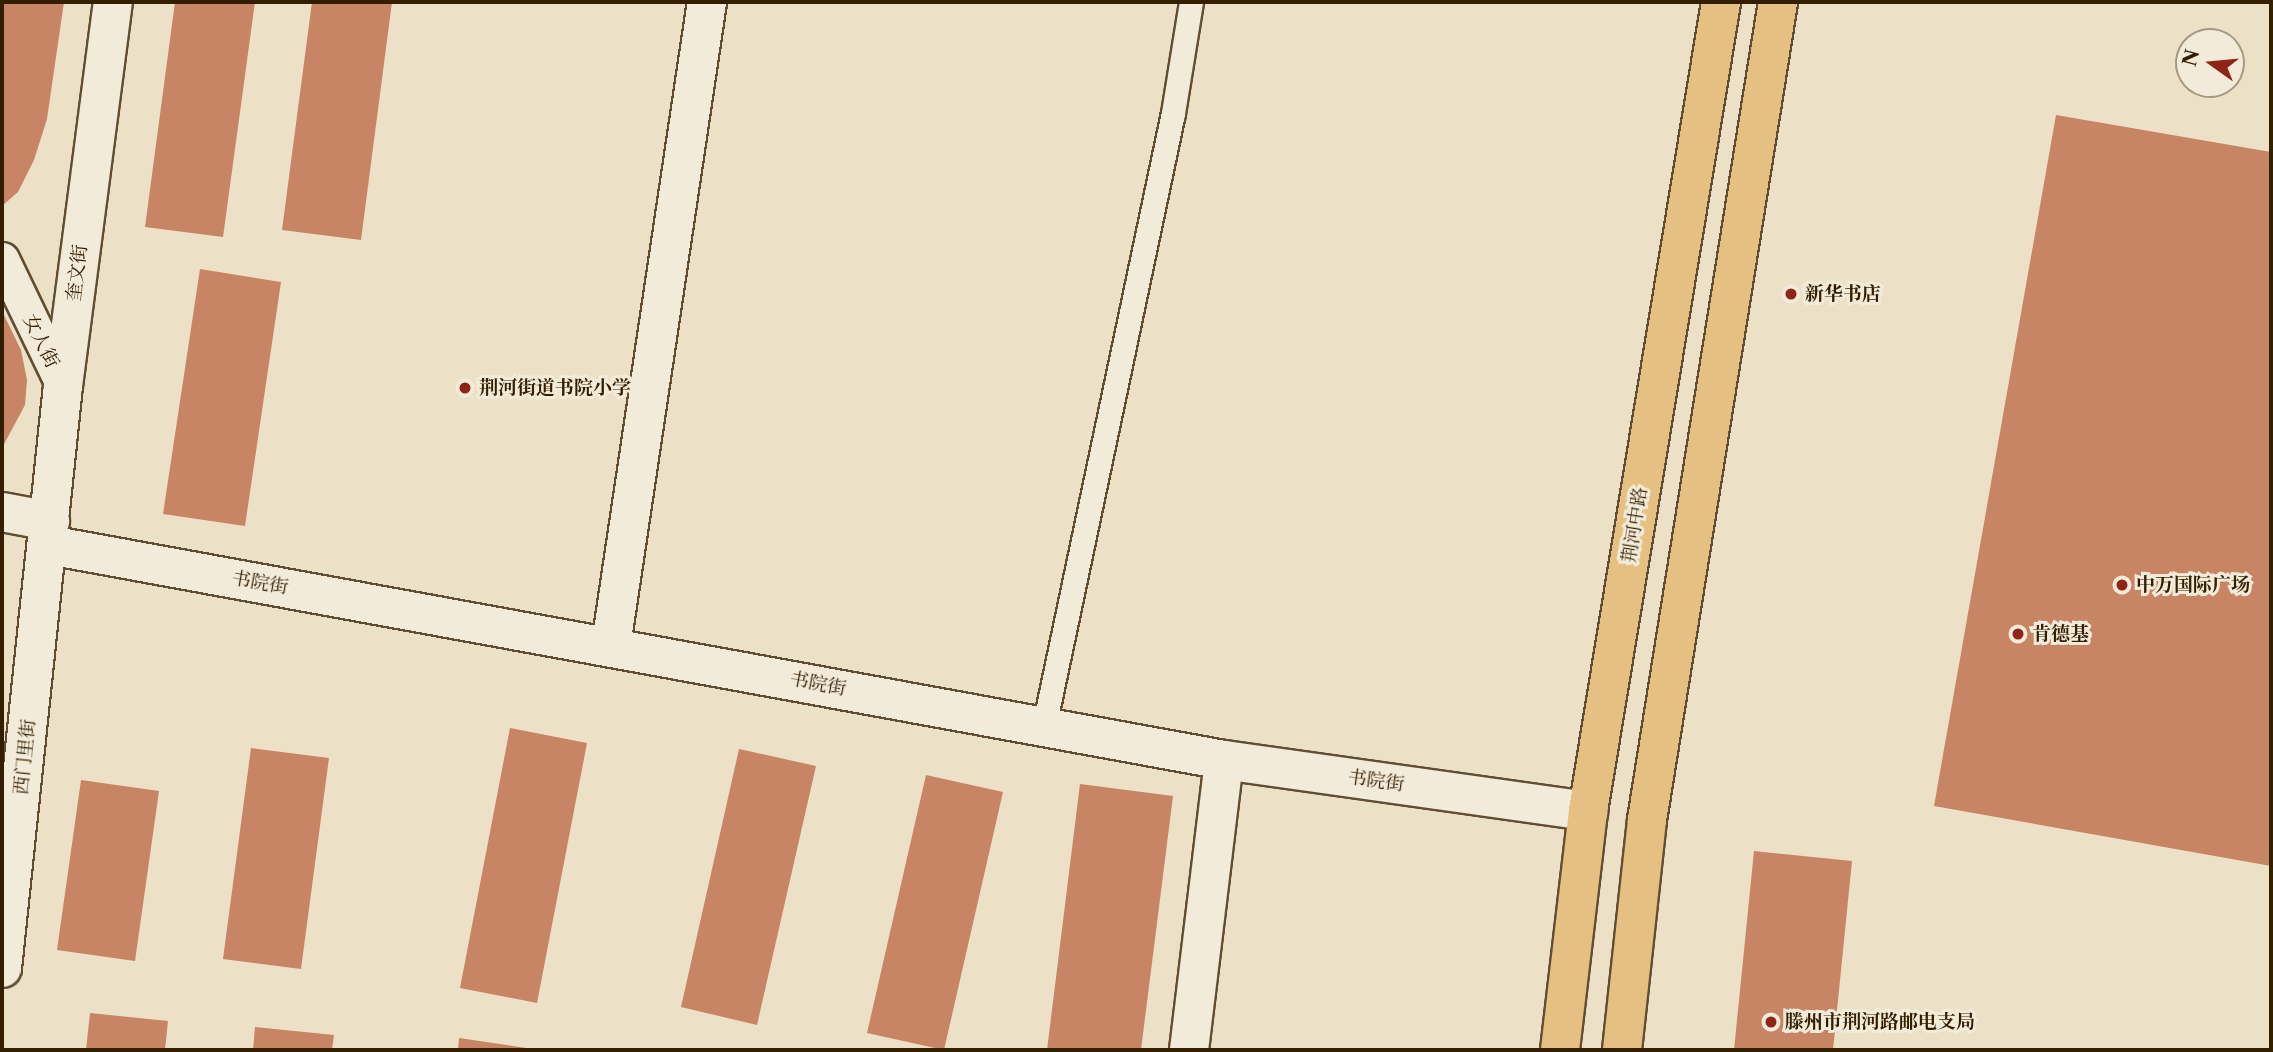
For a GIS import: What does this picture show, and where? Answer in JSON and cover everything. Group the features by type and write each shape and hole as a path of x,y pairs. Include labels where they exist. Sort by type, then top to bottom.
{"main road":[{"name":"荆河中路","path":"1560,1050 1588,811 1721,2"},
{"path":"1622,1050 1647,820 1778,2"}],"street":[{"name":"奎文街","path":"49,533 63,386 113,2"},
{"path":"611,645 707,2"},
{"name":"女人街","path":"2,258 63,386"},
{"name":"书院街","path":"2,512 49,533 611,645 1224,760 1588,811"},
{"name":"西门里街","path":"2,968 7,872 49,533"},
{"path":"1189,1050 1224,760"}],"lane":[{"path":"1044,726 1173,113 1191,2"}],"building":[{"path":"2,2 64,2 47,119 34,160 18,192 2,206"},
{"path":"175,2 255,2 223,237 145,227"},
{"path":"312,2 392,2 361,240 282,230"},
{"name":"中万国际广场","path":"2056,115 2271,152 2271,866 1934,806"},
{"path":"200,269 281,282 245,526 163,514"},
{"path":"2,311 21,350 27,380 25,405 2,448"},
{"path":"510,728 587,743 537,1003 460,988"},
{"path":"251,748 329,758 301,969 223,959"},
{"path":"739,749 816,766 757,1025 681,1007"},
{"path":"926,775 1003,792 944,1050 867,1033"},
{"path":"81,780 159,791 135,961 57,950"},
{"path":"1080,784 1173,796 1141,1050 1047,1050"},
{"path":"1754,851 1852,861 1833,1050 1734,1050"},
{"path":"90,1013 168,1021 165,1050 86,1050"},
{"path":"255,1027 334,1035 332,1050 253,1050"},
{"path":"459,1038 533,1049 458,1050"}],"place":[{"name":"新华书店","path":"1791,294"},
{"name":"荆河街道书院小学","path":"465,388"},
{"name":"中万国际广场","path":"2122,585"},
{"name":"肯德基","path":"2018,634"},
{"name":"滕州市荆河路邮电支局","path":"1771,1022"}]}
